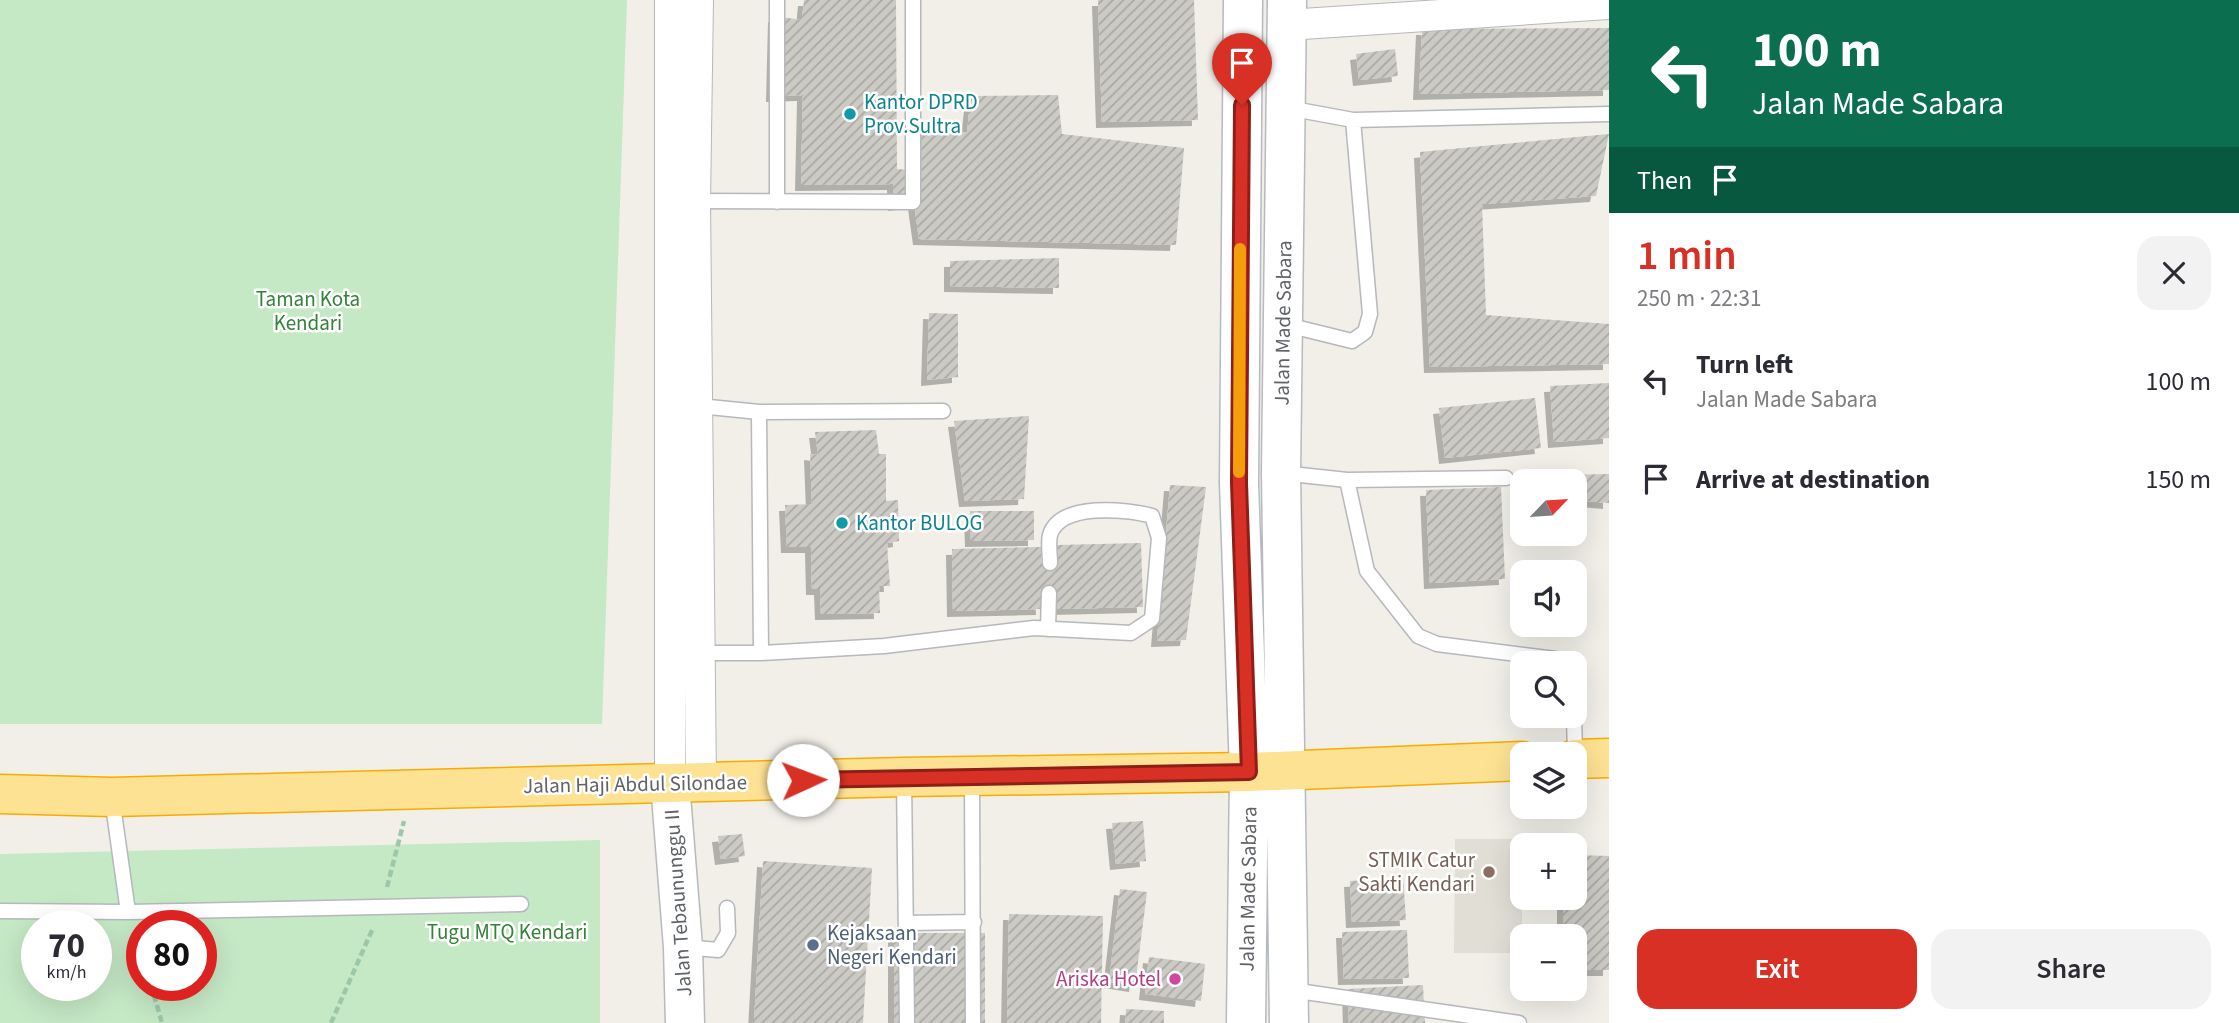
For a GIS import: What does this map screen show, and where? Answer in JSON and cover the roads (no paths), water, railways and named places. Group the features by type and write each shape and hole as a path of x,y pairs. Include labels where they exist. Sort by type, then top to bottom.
{"highway":[{"path":"1587,759 1609,758"},
{"name":"Jalan Haji Abdul Silondae","path":"0,794 112,797 904,777 1249,772 1510,761"}],"street":[{"path":"670,0 686,783"},
{"path":"686,783 699,653 699,406 695,201 698,0"},
{"name":"Jalan Made Sabara","path":"1243,0 1239,469 1249,772 1246,1023"},
{"path":"1287,12 1609,4"},
{"name":"Jalan Made Sabara","path":"1287,12 1288,108 1281,473 1289,1007"},
{"name":"Jalan Tebaununggu II","path":"685,1023 683,947 686,783"}],"lane":[{"path":"776,0 777,202"},
{"path":"695,201 913,202 912,0"},
{"path":"1288,108 1353,120 1609,114"},
{"path":"1282,324 1352,341 1365,332 1370,314 1353,120"},
{"path":"699,406 759,412 943,411"},
{"path":"759,412 761,653"},
{"path":"1281,473 1347,480 1506,478"},
{"path":"1347,480 1367,571 1418,636 1437,644 1510,653"},
{"path":"699,653 761,653 884,646 1048,629 1131,633 1152,619 1159,537 1153,516 1137,512 1072,512 1061,519 1050,535 1050,563"},
{"path":"1048,629 1049,593"},
{"path":"904,777 907,1023"},
{"path":"972,777 973,1023"},
{"path":"112,797 128,910"},
{"path":"217,910 521,904"},
{"path":"683,947 718,950 728,933 727,908"},
{"path":"0,911 126,912"},
{"path":"906,923 974,922"},
{"path":"1289,1007 1519,1023"}],"place":[{"name":"Kantor DPRD Prov.Sultra","path":"850,114"},
{"name":"Kantor BULOG","path":"842,523"},
{"name":"STMIK Catur Sakti Kendari","path":"1489,872"},
{"name":"Kejaksaan Negeri Kendari","path":"813,945"},
{"name":"Ariska Hotel","path":"1175,979"}],"park label":[{"name":"Taman Kota Kendari","path":"308,311"},
{"name":"Tugu MTQ Kendari","path":"507,932"}]}
